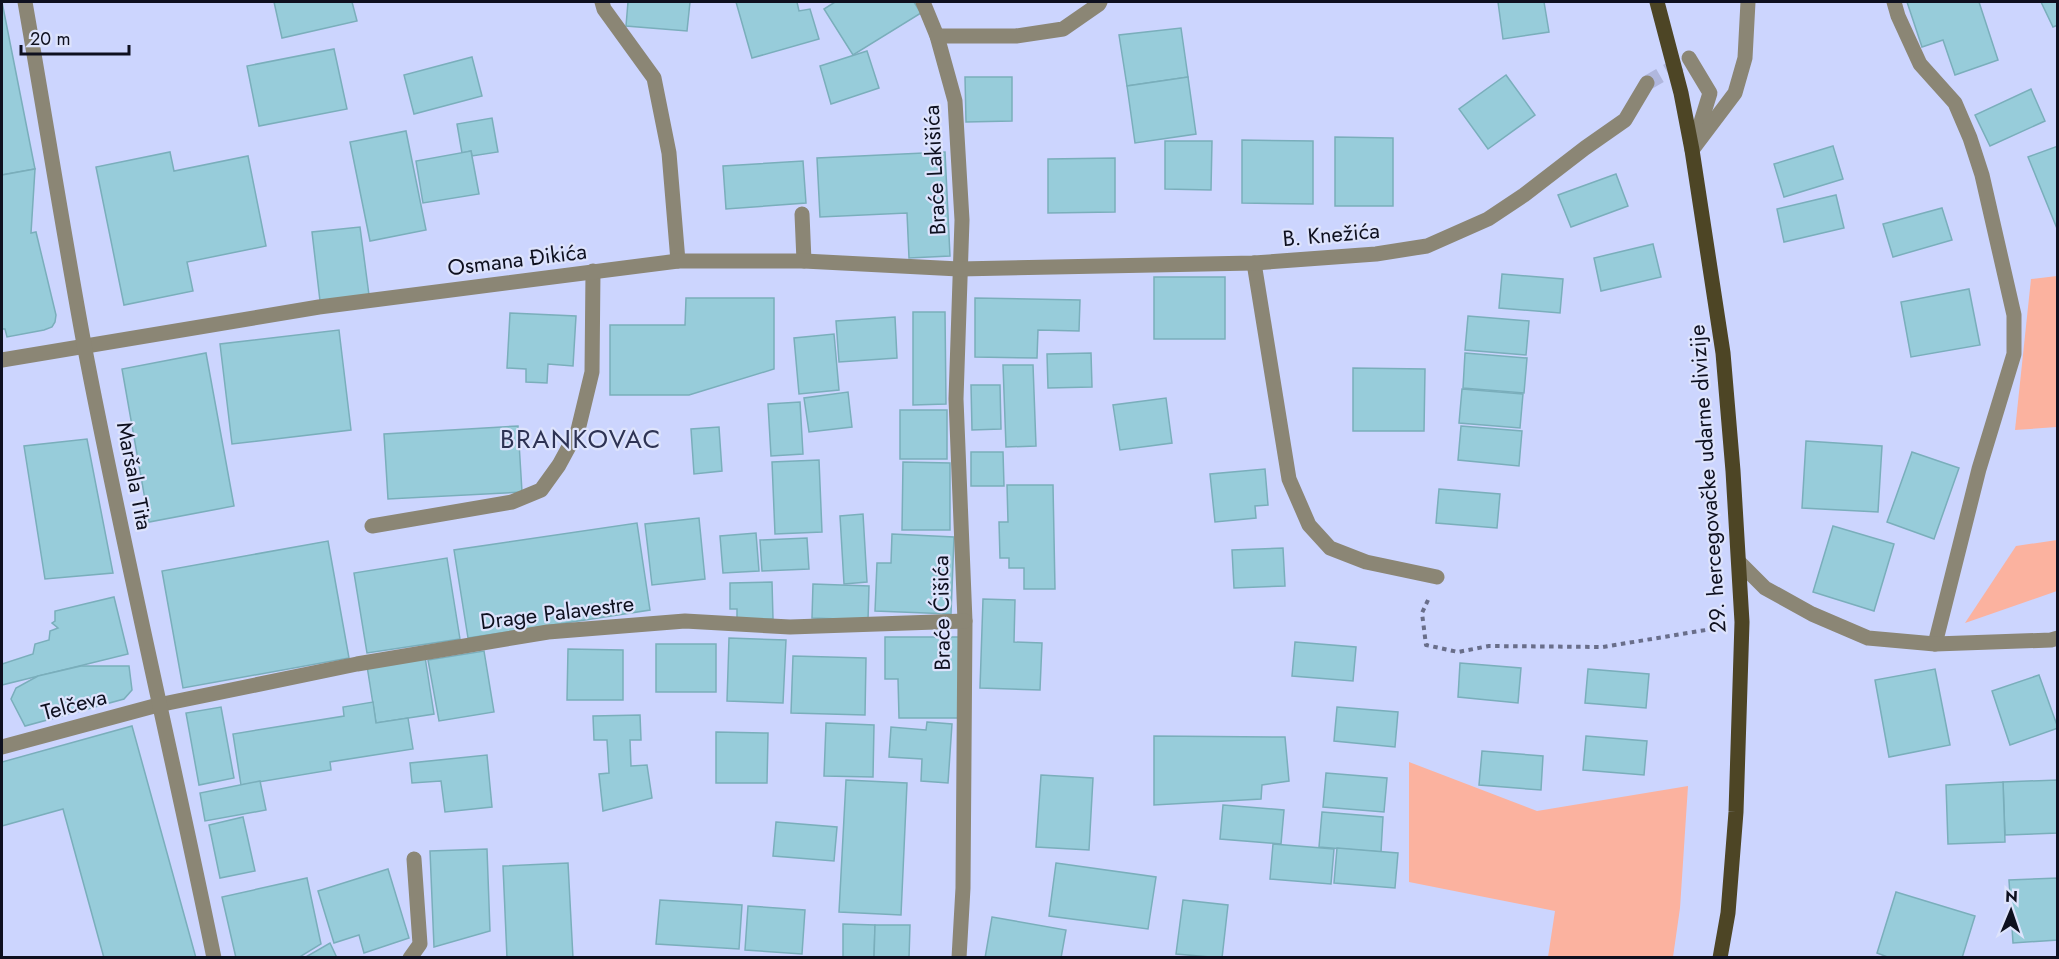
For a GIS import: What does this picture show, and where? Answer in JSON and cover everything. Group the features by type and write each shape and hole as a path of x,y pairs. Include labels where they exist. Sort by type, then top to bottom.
{"main road":[{"name":"29. hercegovačke udarne divizije","path":"1657,2 1681,93 1692,150 1722,352 1733,471 1742,622 1736,812 1728,913 1720,957"}],"street":[{"name":"Maršala Tita","path":"25,2 84,345 158,705 214,957"},
{"path":"602,2 604,9 654,78 669,153 678,261"},
{"name":"Braće Lakišića","path":"922,2 937,36 955,101 962,220 959,268"},
{"path":"937,36 1016,36 1063,29 1100,2"},
{"path":"1692,150 1735,93 1745,58 1748,2"},
{"path":"1894,2 1920,64 1955,103 1970,138 1982,175 2014,315 2014,354 1979,469 1935,644"},
{"path":"1689,58 1710,93 1692,150"},
{"name":"B. Knežića","path":"959,268 1254,263 1376,254 1427,246 1488,219 1524,195 1625,120 1647,83"},
{"path":"802,214 804,261"},
{"name":"Osmana Đikića","path":"2,360 319,307 678,261 804,261 959,268"},
{"path":"1254,263 1289,479 1309,525 1330,548 1366,561 1437,577"},
{"name":"Braće Ćišića","path":"959,268 956,399 965,621 963,888 959,957"},
{"path":"372,526 512,502 541,490 559,465 578,430 592,372 593,272"},
{"path":"1739,562 1765,588 1812,614 1868,638 1935,644 2055,644"},
{"name":"Drage Palavestre","path":"158,705 357,664 548,632 685,621 790,627 965,621"},
{"name":"Telčeva","path":"2,747 158,705"},
{"path":"410,957 420,944 414,859"}],"path":[{"path":"1437,577 1422,613 1426,645 1458,652 1489,646 1603,647 1695,633 1742,622"}],"shaded area":[{"path":"2057,276 2057,427 2015,430 2031,279"},
{"path":"2057,540 2057,591 1965,623 2016,546"},
{"path":"1409,762 1537,811 1688,786 1680,908 1673,957 1548,957 1555,911 1409,882"}],"building":[{"path":"2,2 35,169 2,175"},
{"path":"274,2 352,2 357,21 282,38"},
{"path":"628,2 690,2 687,31 626,26"},
{"path":"736,2 797,2 799,11 810,9 819,39 752,58"},
{"path":"835,2 914,2 921,13 853,55 824,9"},
{"path":"1498,2 1544,2 1549,32 1503,39"},
{"path":"1907,2 1979,2 1998,60 1955,75 1943,40 1922,47"},
{"path":"2041,2 2058,2 2058,25 2053,27"},
{"path":"1181,28 1188,77 1127,86 1119,35"},
{"path":"334,49 347,109 259,126 247,66"},
{"path":"867,51 879,88 831,104 820,66"},
{"path":"472,57 482,96 414,114 404,75"},
{"path":"1506,75 1535,115 1488,149 1459,109"},
{"path":"965,77 1012,77 1012,121 966,122"},
{"path":"1188,77 1196,134 1135,143 1127,86"},
{"path":"2031,89 2045,121 1990,146 1975,115"},
{"path":"492,118 498,152 472,156 471,151 462,153 457,124"},
{"path":"406,131 426,230 370,241 350,142"},
{"path":"1335,137 1393,138 1393,206 1335,206"},
{"path":"1242,140 1313,141 1313,204 1242,203"},
{"path":"1165,141 1212,141 1211,190 1165,189"},
{"path":"1833,146 1843,179 1784,197 1774,164"},
{"path":"2058,146 2058,231 2028,157"},
{"path":"471,151 479,194 423,203 416,161"},
{"path":"170,152 174,171 248,156 266,246 187,262 193,291 124,305 96,167"},
{"path":"945,152 950,256 909,258 907,213 820,217 817,158"},
{"path":"1115,158 1115,212 1048,213 1048,159"},
{"path":"803,161 806,203 726,209 723,166"},
{"path":"35,169 31,233 36,232 56,315 55,322 52,327 44,330 7,337 5,329 2,329 2,175"},
{"path":"1616,174 1628,206 1571,227 1558,195"},
{"path":"1836,195 1844,228 1784,242 1777,209"},
{"path":"1942,208 1952,240 1893,257 1883,224"},
{"path":"360,227 369,295 320,301 312,232"},
{"path":"1653,244 1661,277 1601,291 1594,258"},
{"path":"1502,274 1563,279 1560,313 1499,308"},
{"path":"1154,277 1225,277 1225,339 1154,339"},
{"path":"1969,289 1980,345 1911,357 1901,302"},
{"path":"686,298 774,298 774,369 689,395 610,395 610,325 685,325"},
{"path":"975,298 1080,300 1079,331 1038,330 1037,358 975,357"},
{"path":"913,312 945,312 946,404 913,405"},
{"path":"510,313 576,316 573,366 548,364 547,383 526,382 526,369 507,368"},
{"path":"1468,316 1529,321 1526,355 1465,350"},
{"path":"895,317 897,358 839,362 836,321"},
{"path":"339,330 351,430 232,444 220,344"},
{"path":"834,334 839,390 799,394 794,338"},
{"path":"206,353 234,506 149,522 122,369"},
{"path":"1091,353 1092,387 1048,388 1047,354"},
{"path":"1465,353 1527,358 1524,393 1463,388"},
{"path":"1003,365 1033,365 1036,446 1006,447"},
{"path":"1353,368 1425,369 1424,431 1353,431"},
{"path":"971,385 1000,385 1001,429 972,430"},
{"path":"1462,389 1523,394 1520,428 1459,423"},
{"path":"848,392 852,427 809,432 804,398"},
{"path":"1166,398 1172,443 1120,450 1113,405"},
{"path":"800,402 803,454 771,456 768,404"},
{"path":"900,410 947,410 947,459 900,459"},
{"path":"518,426 522,492 388,499 384,434"},
{"path":"1461,426 1522,431 1519,466 1458,460"},
{"path":"719,427 722,471 694,474 691,429"},
{"path":"87,439 113,573 45,579 24,446"},
{"path":"1806,441 1882,446 1878,512 1802,508"},
{"path":"971,452 1003,452 1004,486 971,486"},
{"path":"1912,452 1959,468 1934,539 1887,522"},
{"path":"819,460 822,532 775,534 772,462"},
{"path":"903,462 950,463 950,530 902,530"},
{"path":"1265,469 1268,505 1255,506 1256,518 1215,522 1210,474"},
{"path":"1007,485 1053,485 1055,589 1024,589 1024,568 1009,568 1009,558 1000,558 999,522 1008,522"},
{"path":"1439,489 1500,494 1497,528 1436,523"},
{"path":"863,514 867,582 844,584 840,516"},
{"path":"699,518 705,579 652,585 645,524"},
{"path":"637,523 650,610 468,638 454,550"},
{"path":"1833,526 1894,544 1874,611 1813,592"},
{"path":"756,533 759,571 723,573 720,536"},
{"path":"892,534 954,537 951,614 875,611 877,563 891,563"},
{"path":"807,538 809,569 762,571 760,540"},
{"path":"328,541 349,658 183,688 162,571"},
{"path":"1283,548 1285,586 1234,588 1232,550"},
{"path":"447,558 460,639 367,653 354,573"},
{"path":"772,582 773,619 737,619 737,609 730,609 730,583"},
{"path":"813,584 869,586 868,620 812,618"},
{"path":"114,597 128,654 2,685 2,664 33,654 35,644 49,640 50,631 58,628 52,623 55,621 55,611"},
{"path":"983,599 1015,600 1014,642 1042,643 1040,690 980,688"},
{"path":"885,637 959,637 960,718 899,718 898,679 885,679"},
{"path":"729,638 786,640 783,703 727,701"},
{"path":"1295,642 1356,647 1353,681 1292,676"},
{"path":"656,644 716,644 716,692 656,692"},
{"path":"568,649 623,650 623,700 567,700"},
{"path":"484,651 494,712 439,721 428,660"},
{"path":"793,656 866,658 865,715 791,713"},
{"path":"425,657 434,714 376,723 367,666"},
{"path":"1460,663 1521,668 1518,703 1458,697"},
{"path":"81,666 129,666 132,690 124,699 25,726 11,699 16,688 38,676"},
{"path":"1588,669 1649,674 1646,708 1585,703"},
{"path":"1935,669 1950,745 1889,757 1875,680"},
{"path":"2039,675 2058,728 2010,745 1992,691"},
{"path":"373,702 376,723 408,718 413,749 330,762 331,770 241,785 233,734 344,716 343,707"},
{"path":"221,707 234,778 199,785 186,713"},
{"path":"1337,707 1398,712 1395,747 1334,741"},
{"path":"640,715 641,740 630,740 631,766 647,765 652,798 603,811 599,774 609,773 607,740 594,740 593,716"},
{"path":"927,722 952,724 948,783 921,781 922,759 889,757 891,727 926,730"},
{"path":"826,723 874,725 873,777 824,776"},
{"path":"132,726 196,958 104,958 63,809 2,826 2,762"},
{"path":"716,732 768,733 767,783 716,783"},
{"path":"1154,736 1285,737 1289,781 1262,785 1261,799 1154,805"},
{"path":"1586,736 1647,741 1644,775 1583,770"},
{"path":"1482,751 1543,756 1541,790 1479,785"},
{"path":"487,755 492,807 445,812 441,781 412,783 410,763"},
{"path":"1326,773 1387,778 1384,812 1323,807"},
{"path":"1041,775 1093,778 1089,850 1036,847"},
{"path":"846,780 907,783 901,915 839,912"},
{"path":"2058,780 2058,833 2005,835 2003,782"},
{"path":"260,781 266,810 205,821 200,793"},
{"path":"2003,782 2005,842 1948,844 1946,785"},
{"path":"1223,805 1284,810 1281,844 1220,839"},
{"path":"1322,812 1383,817 1381,852 1319,847"},
{"path":"243,817 255,871 220,878 209,825"},
{"path":"776,822 837,827 834,861 773,856"},
{"path":"1273,844 1334,849 1331,884 1270,879"},
{"path":"1337,848 1398,853 1395,888 1334,883"},
{"path":"487,849 490,931 434,947 430,851"},
{"path":"568,863 573,958 507,958 503,866"},
{"path":"1056,863 1156,877 1148,929 1049,916"},
{"path":"388,869 409,938 364,953 359,935 334,943 318,891"},
{"path":"307,878 321,944 298,958 236,958 222,897"},
{"path":"2058,878 2058,940 2013,943 2009,880"},
{"path":"1896,892 1975,916 1962,958 1890,958 1877,953"},
{"path":"660,900 742,905 739,949 656,944"},
{"path":"1183,900 1228,905 1222,958 1176,954"},
{"path":"748,906 805,910 802,954 745,950"},
{"path":"992,917 1066,930 1061,958 985,958"},
{"path":"843,924 875,925 874,958 843,958"},
{"path":"875,925 910,925 909,958 874,958"},
{"path":"330,943 337,958 304,958"}],"tunnel":[{"path":"1647,83 1683,62"}],"district":[{"name":"BRANKOVAC","path":"581,439"}]}
